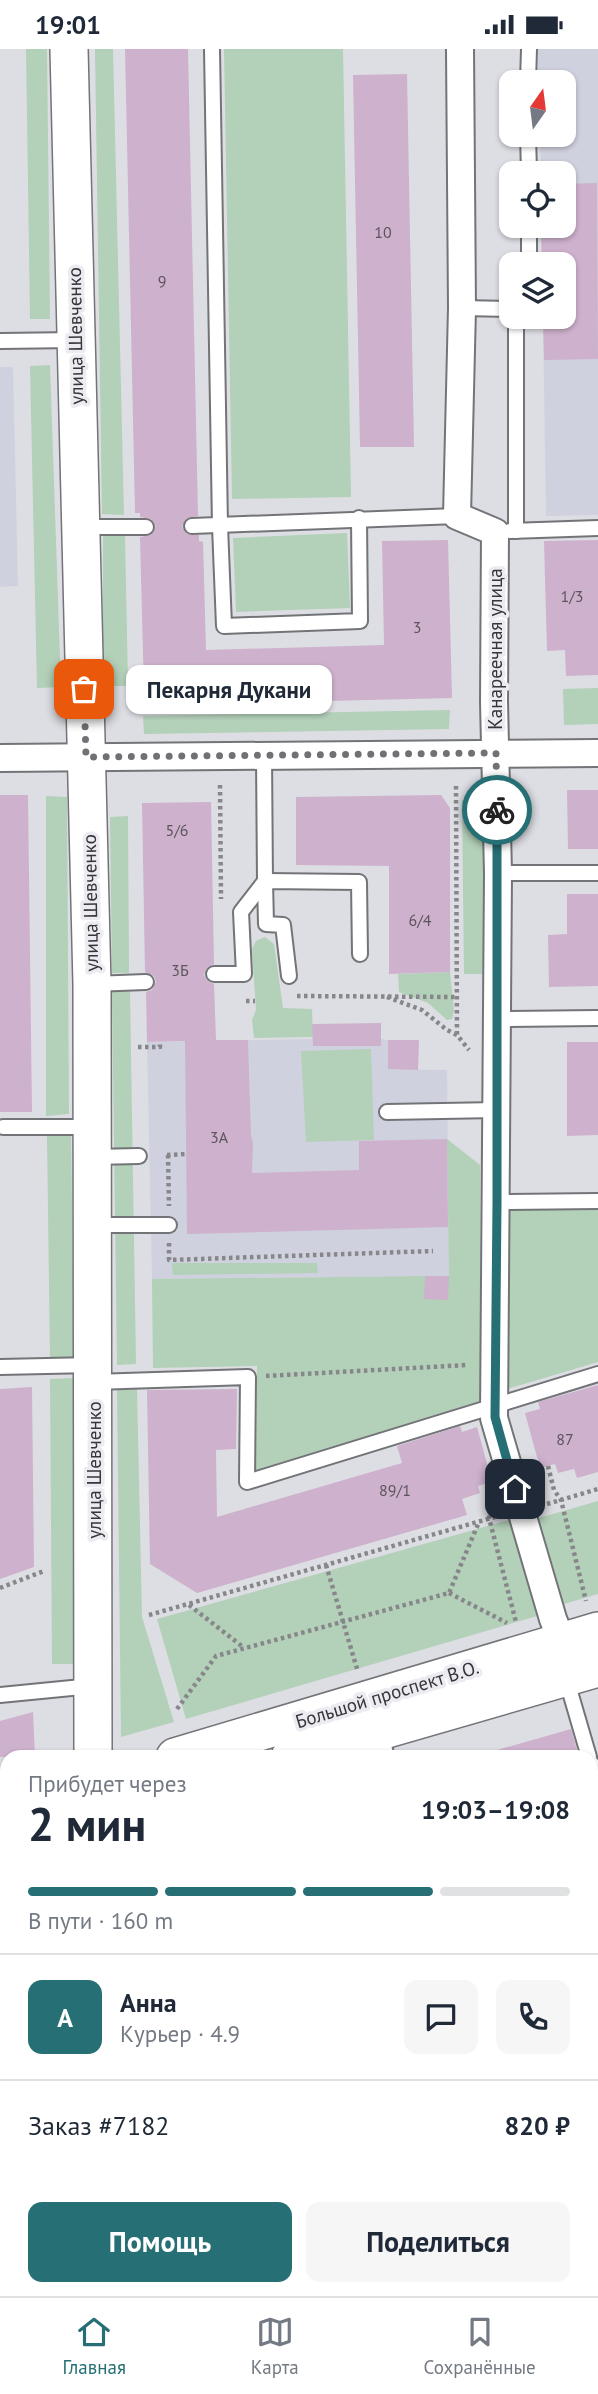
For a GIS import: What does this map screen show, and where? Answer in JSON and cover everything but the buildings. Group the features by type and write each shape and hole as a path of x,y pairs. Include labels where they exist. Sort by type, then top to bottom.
{"street":[{"name":"улица Шевченко","path":"69,49 92,984 93,1750"},
{"path":"460,49 462,308 457,516 505,531"},
{"name":"Канареечная улица","path":"505,531 494,702 498,873 495,1417 522,1512 575,1662"},
{"path":"0,758 598,753"},
{"name":"Большой проспект В.О.","path":"341,1750 384,1744 575,1662 593,1620"},
{"name":"Большой проспект В.О.","path":"204,1750 575,1662"}],"lane":[{"path":"212,49 220,526 225,627 360,621 359,519"},
{"path":"528,70 529,49"},
{"path":"462,308 499,309"},
{"path":"515,329 505,531 598,528"},
{"path":"0,341 76,340"},
{"path":"192,526 457,516"},
{"path":"80,527 146,527"},
{"path":"264,756 266,924"},
{"path":"498,873 598,873"},
{"path":"214,974 231,979 244,974 241,912 265,881"},
{"path":"265,881 359,882 360,954"},
{"path":"242,926 283,925 289,977"},
{"path":"92,984 145,982"},
{"path":"497,1019 597,1018"},
{"path":"387,1112 497,1111"},
{"path":"1,1127 93,1142 139,1156"},
{"path":"497,1202 598,1201"},
{"path":"94,1225 169,1225"},
{"path":"0,1367 94,1374 248,1377 247,1482 598,1374"},
{"path":"575,1662 588,1750"},
{"path":"0,1695 43,1693 94,1685"}],"path":[{"path":"220,785 221,899"},
{"path":"456,786 457,1035"},
{"path":"289,996 457,997"},
{"path":"383,996 422,1010 457,1035 468,1048"},
{"path":"246,1001 255,1001"},
{"path":"138,1047 160,1047 160,1042"},
{"path":"139,1156 187,1154"},
{"path":"168,1155 169,1261 433,1251"},
{"path":"248,1377 495,1364"},
{"path":"548,1466 554,1490 561,1500 593,1620"},
{"path":"149,1615 598,1489"},
{"path":"177,1709 216,1656 449,1593 518,1630 489,1518 492,1508"},
{"path":"449,1593 480,1521"},
{"path":"326,1565 359,1677"},
{"path":"0,1588 44,1571"},
{"path":"189,1605 243,1647"}],"shaded area":[{"path":"538,49 598,49 598,515 546,516 543,329 576,329 576,252 542,252 541,238 576,238 576,161 541,161 540,147 576,147 576,70 538,70"},
{"path":"0,367 13,367 18,586 0,587"},
{"path":"313,1039 313,1046 381,1046 381,1039 388,1040 388,1069 447,1070 449,1276 152,1279 147,1042"}],"green space":[{"path":"26,49 47,49 50,319 30,319"},
{"path":"95,49 113,49 124,515 102,514"},
{"path":"224,49 343,49 351,497 232,499"},
{"path":"50,365 61,687 37,688 30,366"},
{"path":"347,533 350,608 236,612 233,538"},
{"path":"103,535 125,535 128,686 103,686"},
{"path":"598,688 598,724 564,725 563,689"},
{"path":"450,710 449,729 144,734 143,716"},
{"path":"46,796 67,797 69,1114 46,1116"},
{"path":"462,800 486,800 487,974 464,974"},
{"path":"128,816 129,973 112,973 110,817"},
{"path":"265,937 274,944 283,1008 312,1009 313,1037 254,1038 252,1020 256,1010 252,949 256,941"},
{"path":"450,972 454,1011 452,1019 447,1020 428,1003 399,992 398,974"},
{"path":"112,991 130,991 136,1364 117,1365"},
{"path":"371,1049 374,1140 306,1142 301,1051"},
{"path":"47,1135 71,1135 74,1357 50,1358"},
{"path":"447,1139 480,1165 480,1401 256,1470 257,1366 153,1368 152,1279 425,1276 425,1298 449,1276"},
{"path":"598,1205 598,1362 507,1389 509,1206"},
{"path":"172,1263 317,1263 318,1273 173,1275"},
{"path":"73,1378 75,1664 52,1664 50,1379"},
{"path":"137,1389 142,1617 174,1722 121,1737 117,1390"},
{"path":"598,1501 598,1594 564,1604 539,1518"},
{"path":"509,1520 537,1616 186,1719 157,1619"}],"way so far":[{"path":"84,689 86,757 496,753 497,810"}],"place":[{"name":"Пекарня Дукани","path":"84,689"}],"route":[{"path":"497,810 495,1417 515,1489"}]}
